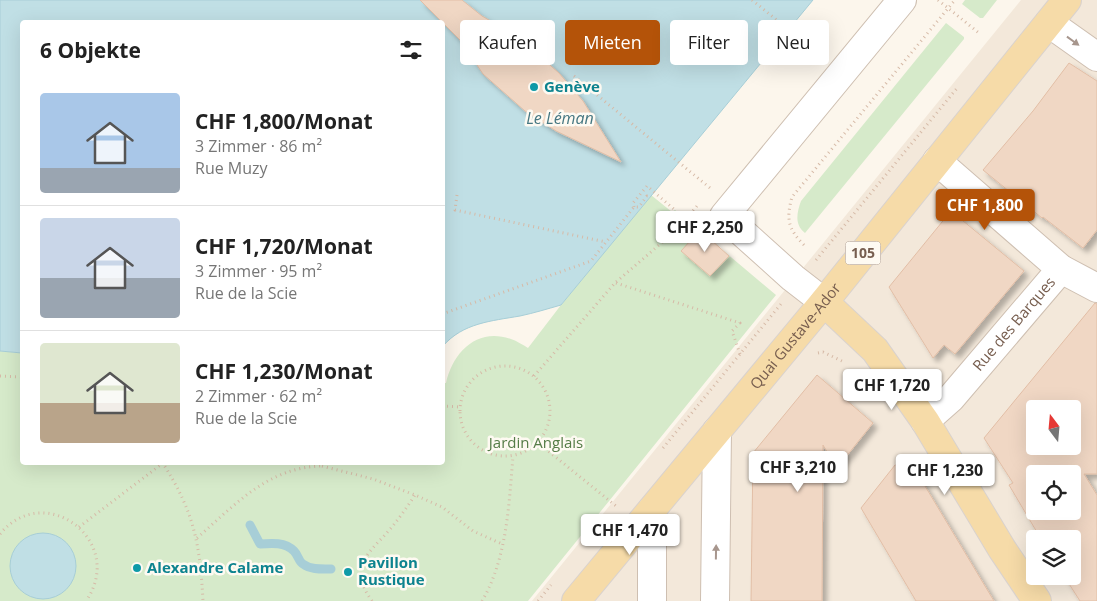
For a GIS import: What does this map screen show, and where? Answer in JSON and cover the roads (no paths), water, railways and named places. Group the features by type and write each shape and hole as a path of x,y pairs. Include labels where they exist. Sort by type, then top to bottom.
{"main road":[{"name":"Quai Gustave-Ador","path":"576,601 824,302 1067,0"},
{"path":"824,302 875,350 925,421 1002,549 1037,601"}],"street":[{"path":"824,302 724,216 902,0"},
{"path":"1050,23 1097,57"},
{"path":"937,161 1061,269 1097,288"},
{"name":"Rue des Barques","path":"925,421 951,398 1061,269"},
{"path":"715,601 718,431"},
{"path":"652,510 652,601"}],"water":[{"name":"Le Léman","path":"0,0 813,0 796,20 758,20 759,65 561,305 525,315 478,324 459,332 445,344 445,20 20,20 20,353 0,351"},
{"path":"49,533 67,542 74,553 76,566 74,579 67,590 56,597 37,599 19,590 12,579 10,560 19,542 30,535"}],"waterway":[{"path":"250,525 260,544 274,543 287,546 297,554 300,562 306,566 317,569 331,569"}],"place":[{"name":"Genève","path":"534,87"},
{"name":"Alexandre Calame","path":"137,568"},
{"name":"Pavillon Rustique","path":"348,572"}],"park label":[{"name":"Jardin Anglais","path":"536,443"}]}
